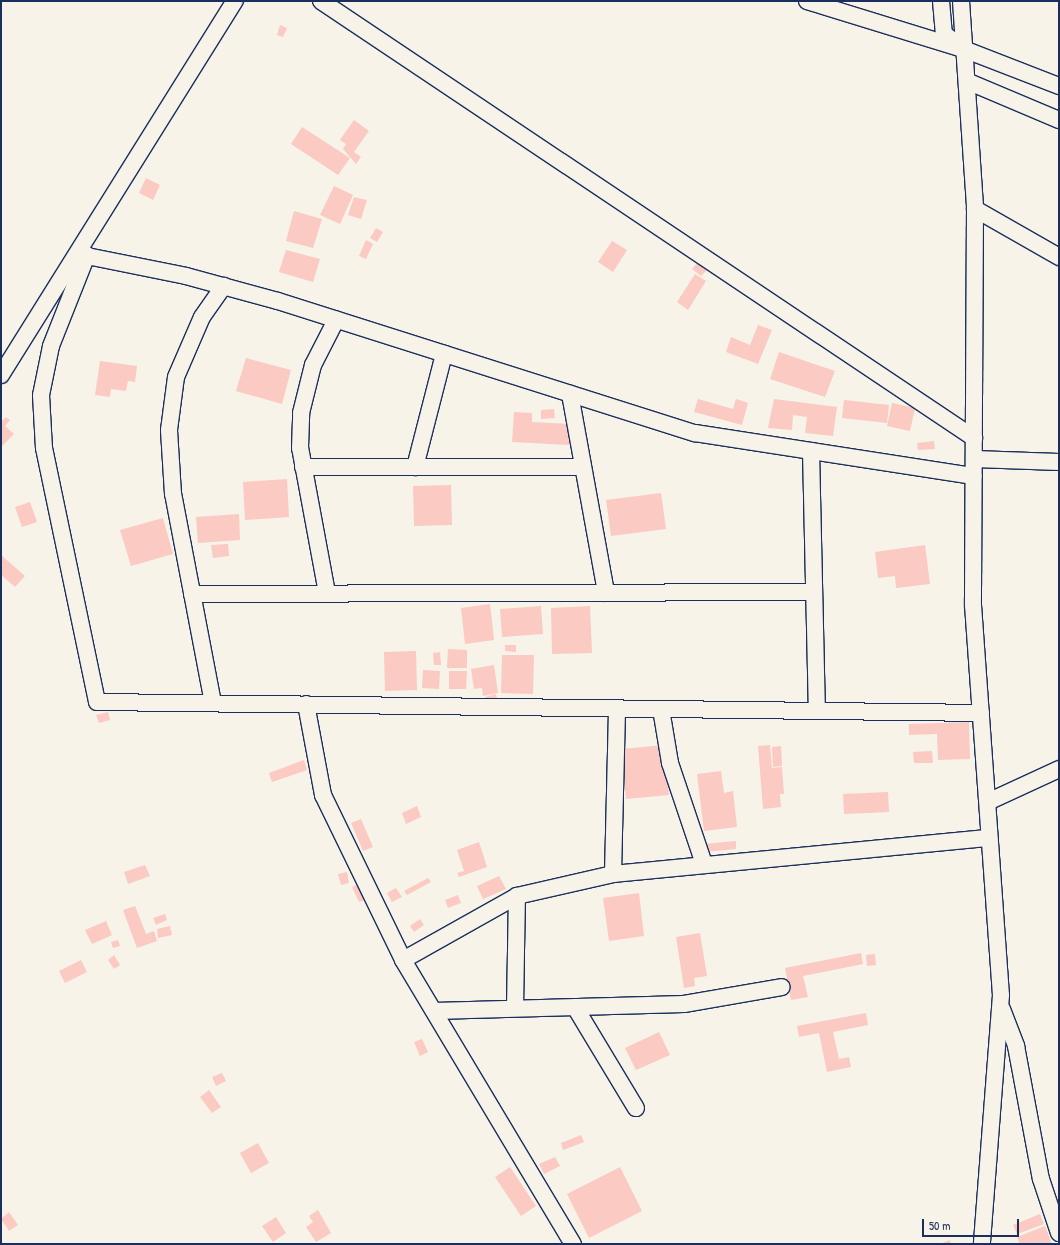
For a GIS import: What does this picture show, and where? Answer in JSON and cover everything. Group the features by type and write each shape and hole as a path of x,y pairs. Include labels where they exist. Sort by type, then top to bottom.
{"street":[{"path":"1,375 82,254 235,1"},
{"path":"321,1 974,438"},
{"path":"810,1 966,50 1059,86"},
{"path":"941,1 944,34 966,50"},
{"path":"961,1 969,82 975,209 973,605 981,713 990,801 989,838 1000,1004 982,1244"},
{"path":"969,82 1059,120"},
{"path":"975,209 1059,257"},
{"path":"82,254 224,286 695,432 974,476"},
{"path":"82,254 51,346 41,396 44,448 97,702 981,713"},
{"path":"213,703 173,494 169,430 176,376 202,317 224,286"},
{"path":"327,593 303,467 301,413 313,365 336,320"},
{"path":"415,467 444,354"},
{"path":"570,394 606,593"},
{"path":"811,451 817,710"},
{"path":"974,459 1059,462"},
{"path":"303,467 583,467"},
{"path":"192,594 814,592"},
{"path":"306,704 323,795 403,960 573,1244"},
{"path":"613,874 617,708"},
{"path":"661,709 670,763 704,864"},
{"path":"990,801 1059,769"},
{"path":"403,960 517,896 613,874 704,864 989,838"},
{"path":"515,1008 517,896"},
{"path":"434,1011 684,1004 782,987"},
{"path":"1000,1004 1016,1046 1039,1172 1059,1233"},
{"path":"575,1007 636,1108"}],"building":[{"path":"280,25 287,28 283,37 277,35"},
{"path":"354,120 369,131 354,152 361,157 356,164 343,149 346,144 340,140"},
{"path":"302,127 350,158 338,175 291,144"},
{"path":"146,178 160,185 153,200 139,193"},
{"path":"334,186 353,195 340,224 320,215"},
{"path":"354,197 367,200 361,219 348,215"},
{"path":"294,211 322,219 313,248 286,241"},
{"path":"376,228 383,232 377,242 370,238"},
{"path":"366,240 373,244 366,259 359,256"},
{"path":"612,241 627,250 613,272 598,262"},
{"path":"286,250 320,259 313,282 279,272"},
{"path":"699,261 708,269 701,276 692,269"},
{"path":"695,274 706,281 688,310 677,302"},
{"path":"758,325 772,330 758,364 726,352 731,337 750,345"},
{"path":"779,352 835,371 825,397 770,379"},
{"path":"246,358 291,370 282,404 236,391"},
{"path":"100,361 137,366 135,382 128,381 126,391 111,389 110,397 95,395"},
{"path":"698,399 733,409 736,399 748,403 742,425 694,412"},
{"path":"774,399 837,407 833,436 805,433 807,417 793,415 792,430 768,428"},
{"path":"844,400 889,405 887,423 842,418"},
{"path":"892,403 915,408 910,431 887,426"},
{"path":"554,409 555,418 541,419 541,410"},
{"path":"514,412 532,413 532,422 570,424 569,445 512,442"},
{"path":"6,417 10,420 5,426 14,434 1,447 1,422"},
{"path":"934,441 935,449 918,450 917,443"},
{"path":"287,479 289,517 245,520 243,482"},
{"path":"451,485 452,525 414,526 413,486"},
{"path":"661,493 666,529 611,536 606,500"},
{"path":"30,502 37,522 22,527 15,507"},
{"path":"239,514 240,540 198,543 196,517"},
{"path":"163,518 173,554 131,566 120,530"},
{"path":"228,544 229,556 213,558 211,545"},
{"path":"925,545 930,584 896,588 895,576 878,578 875,552"},
{"path":"1,555 25,576 15,587 1,575"},
{"path":"490,604 494,640 465,644 461,608"},
{"path":"541,606 543,634 502,637 500,609"},
{"path":"590,606 592,653 552,654 551,608"},
{"path":"505,645 516,645 516,652 505,651"},
{"path":"448,649 467,650 467,668 447,668"},
{"path":"416,651 417,690 385,691 384,652"},
{"path":"440,652 441,665 434,665 433,653"},
{"path":"502,655 534,655 533,694 501,693"},
{"path":"494,665 498,693 483,696 482,688 474,689 471,669"},
{"path":"423,670 440,671 439,689 422,688"},
{"path":"449,671 467,671 466,689 449,689"},
{"path":"496,694 497,699 487,702 485,697"},
{"path":"108,712 110,720 99,723 96,715"},
{"path":"969,722 970,759 938,760 937,734 909,735 909,724"},
{"path":"664,745 669,795 626,799 621,749"},
{"path":"770,745 772,768 782,767 784,794 780,794 781,807 763,809 758,746"},
{"path":"781,746 782,766 773,767 772,747"},
{"path":"932,751 933,763 914,763 913,752"},
{"path":"304,760 307,770 272,782 269,773"},
{"path":"721,771 724,793 733,791 737,827 704,831 697,774"},
{"path":"888,792 889,812 844,814 843,794"},
{"path":"417,806 421,817 406,824 402,813"},
{"path":"361,819 373,847 363,851 351,823"},
{"path":"736,841 736,849 704,852 703,844"},
{"path":"479,842 487,867 459,877 457,873 464,871 457,850"},
{"path":"145,865 150,876 128,884 124,872"},
{"path":"347,872 349,883 341,885 338,874"},
{"path":"499,876 506,889 483,899 477,886"},
{"path":"428,878 431,882 407,895 404,891"},
{"path":"361,883 368,899 359,902 352,887"},
{"path":"396,888 402,897 392,902 387,893"},
{"path":"639,893 644,936 609,941 603,898"},
{"path":"458,895 461,903 448,908 445,900"},
{"path":"135,906 146,934 154,931 157,941 137,948 123,910"},
{"path":"165,914 167,920 156,925 153,918"},
{"path":"420,919 424,925 414,932 410,926"},
{"path":"106,921 112,935 92,944 85,930"},
{"path":"170,926 172,935 158,938 157,929"},
{"path":"700,933 707,976 694,978 695,986 684,988 676,937"},
{"path":"118,940 120,946 113,948 111,942"},
{"path":"861,953 863,964 803,976 808,997 791,1000 785,968"},
{"path":"875,954 876,965 867,966 866,955"},
{"path":"114,955 120,965 114,969 108,960"},
{"path":"81,960 87,972 65,983 59,971"},
{"path":"866,1013 868,1025 833,1032 839,1059 849,1057 851,1067 827,1072 819,1033 799,1037 797,1026"},
{"path":"659,1032 670,1055 636,1070 625,1048"},
{"path":"422,1039 428,1052 420,1056 414,1042"},
{"path":"222,1073 226,1081 216,1086 212,1077"},
{"path":"209,1090 221,1107 212,1113 200,1097"},
{"path":"581,1135 584,1142 563,1150 561,1143"},
{"path":"258,1143 269,1163 251,1173 240,1153"},
{"path":"555,1157 560,1166 544,1174 539,1164"},
{"path":"510,1167 536,1206 521,1216 495,1177"},
{"path":"620,1167 642,1211 589,1238 567,1194"},
{"path":"318,1210 331,1233 316,1242 306,1227 313,1222 309,1216"},
{"path":"9,1212 18,1225 9,1231 1,1219"},
{"path":"1040,1214 1044,1224 1017,1234 1013,1225"},
{"path":"276,1217 286,1233 273,1242 262,1226"},
{"path":"1045,1226 1052,1244 1020,1244 1017,1237"},
{"path":"950,1240 951,1244 940,1244"}]}
